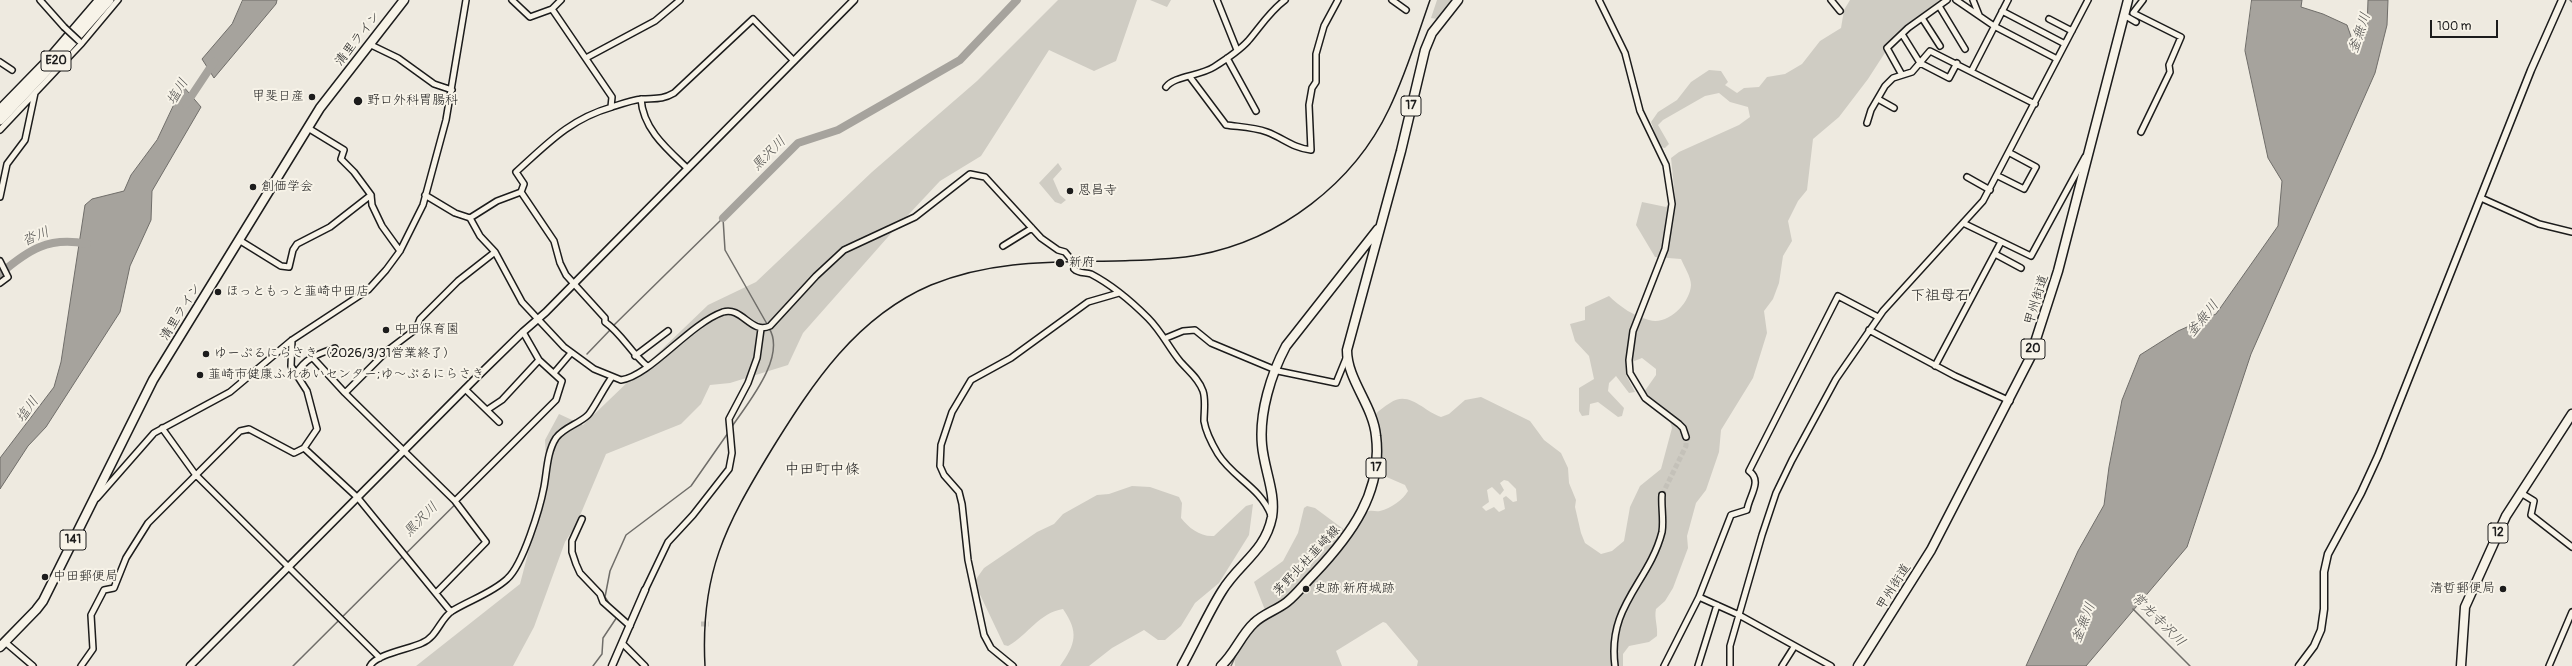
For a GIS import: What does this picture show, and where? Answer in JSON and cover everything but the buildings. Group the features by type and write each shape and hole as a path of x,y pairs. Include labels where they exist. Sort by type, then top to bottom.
{"highway":[{"name":"E20","path":"0,110 46,63 100,0"},
{"name":"E20","path":"0,120 50,67 109,0"}],"main road":[{"name":"清里ライン","path":"2,644 32,615 43,601 153,380 308,128 325,101 404,0"},
{"name":"17","path":"1347,356 1354,320 1382,221 1425,50 1432,34 1458,0"},
{"name":"甲州街道","path":"1858,666 1931,550 2010,400 2040,330 2058,271 2128,0"},
{"name":"17","path":"1182,666 1222,590 1261,546 1272,518 1273,502 1262,446 1262,431 1275,369 1286,346 1374,235 1382,221"},
{"name":"茅野北杜韮崎線","path":"1221,666 1232,655 1252,624 1288,601 1336,550 1361,515 1376,469 1376,435 1371,413 1347,356"},
{"name":"12","path":"2461,666 2465,607 2496,535 2572,414"}],"street":[{"path":"40,0 64,27 80,42"},
{"path":"0,130 118,0"},
{"path":"90,505 151,436 162,428 230,392 292,340 377,283 400,251 423,205 446,120 452,90 461,16 466,0"},
{"path":"512,0 530,17 552,9 561,0"},
{"path":"586,58 656,21 680,0"},
{"path":"190,666 465,389 523,332 538,320 854,0"},
{"path":"1217,0 1237,50"},
{"path":"1166,87 1172,81 1208,71 1227,58 1248,41 1255,30 1285,0"},
{"path":"1190,77 1226,125 1254,128 1271,134 1292,146 1311,150 1309,105 1312,88 1316,82 1317,48 1324,26 1338,0"},
{"path":"1392,0 1406,10"},
{"path":"1599,0 1625,53 1640,111 1666,165 1672,204 1665,250 1633,331 1629,360 1630,373 1645,398 1679,424 1686,432 1686,437"},
{"path":"1831,0 1840,11"},
{"path":"1902,75 1888,48 1902,34 1947,0"},
{"path":"1956,0 1994,26 2058,59"},
{"path":"1973,0 1979,16"},
{"path":"1972,70 2008,0"},
{"path":"1730,666 1730,646 1776,493 1836,379 1869,330 1904,286 1963,223 1990,190 2088,0"},
{"path":"2141,132 2170,72 2169,65 2181,37 2133,13 2143,0"},
{"path":"2299,666 2314,646 2321,630 2324,609 2324,572 2328,554 2361,493 2378,456 2562,0"},
{"path":"1939,6 1965,49"},
{"path":"552,9 612,97 611,107"},
{"path":"2002,11 2065,44"},
{"path":"2124,15 2136,22"},
{"path":"1922,18 1940,46"},
{"path":"470,218 497,201 521,192 524,184 516,172 575,121 611,107 641,99 662,99 674,93 753,19 794,61"},
{"path":"2049,19 2072,31"},
{"path":"1902,34 1920,62 1949,78 1957,63"},
{"path":"369,44 398,58 434,84 452,90"},
{"path":"1868,124 1871,110 1893,78 1912,72 1930,51 1972,70 2035,104"},
{"path":"1227,58 1256,111"},
{"path":"0,62 12,70"},
{"path":"0,197 7,164 25,140 36,92"},
{"path":"641,99 642,111 657,139 687,168"},
{"path":"1878,99 1894,108"},
{"path":"308,128 344,150 341,159 354,172 371,195 372,205 382,226 400,251"},
{"path":"1963,223 2031,256 2090,150"},
{"path":"1998,176 2024,189 2036,167 2010,153"},
{"path":"761,329 774,324 816,276 844,250 915,217 970,174 986,177 1045,242 1064,252 1070,258"},
{"path":"1967,177 1990,190"},
{"path":"521,192 554,241 562,268 635,356 647,366"},
{"path":"239,240 281,266 289,267 293,250 297,244 330,227 371,195"},
{"path":"425,195 455,213 470,218 480,236 494,252 522,302 538,320 572,353 594,369 612,377 625,379 647,366 706,321 725,312 735,312 761,329"},
{"path":"2481,198 2539,224 2572,232"},
{"path":"1003,246 1032,228"},
{"path":"1935,366 2001,242"},
{"path":"345,393 388,351 416,329 420,320 458,281 494,252"},
{"path":"1995,254 2021,268"},
{"path":"0,261 5,268 8,277 0,283"},
{"path":"1074,269 1089,273 1119,294 1149,319 1166,338 1179,360 1198,380 1204,396 1204,421 1208,435 1218,453 1232,472 1247,481 1260,495 1267,504 1272,518"},
{"path":"1013,666 990,648 984,635 968,560 962,504 958,492 944,475 940,466 941,445 952,412 971,380 1011,358 1088,302 1119,294"},
{"path":"1664,666 1699,597 1731,515 1746,510 1756,481 1748,471 1838,296 1878,318"},
{"path":"612,666 623,644 645,590 668,542 693,515 729,469 732,453 729,426 730,413 748,383 757,358 761,329"},
{"path":"1166,338 1184,331 1195,330 1211,343 1275,369 1336,383 1347,356"},
{"path":"1869,330 1935,366 2010,400"},
{"path":"635,356 668,331"},
{"path":"455,501 556,400 562,381 539,360 523,332"},
{"path":"81,666 93,649 91,615 104,590 114,588 117,584 126,558 148,523 196,474 240,431 249,429 294,454 304,448 317,428 311,411 310,398 291,366 292,340"},
{"path":"296,374 302,364 312,356 335,348"},
{"path":"554,373 572,353"},
{"path":"312,356 345,393 455,501 486,542 436,593"},
{"path":"487,410 502,400 539,360"},
{"path":"370,666 380,658 426,641 437,632 451,612 507,579 514,570 534,525 542,499 549,457 556,438 562,431 589,414 601,391 612,377"},
{"path":"465,389 499,422"},
{"path":"162,428 196,474 287,568 380,658"},
{"path":"304,448 358,498 451,612"},
{"path":"2521,493 2534,501 2532,515 2572,547"},
{"path":"1616,666 1615,642 1622,610 1651,559 1662,533 1662,495"},
{"path":"582,519 572,541 572,552 580,573 600,594 603,602 630,626"},
{"path":"1699,597 1739,616 1831,666"},
{"path":"1698,666 1717,605"},
{"path":"2549,666 2572,612"},
{"path":"2,644 33,666"},
{"path":"623,644 643,664"},
{"path":"1782,666 1794,647"}],"shaded area":[{"path":"1058,0 1137,0 1116,61 1094,71 1049,50 981,156 940,181 895,229 803,333 788,365 730,383 710,385 701,404 681,424 606,454 576,525 565,542 534,627 513,666 416,666 520,584 547,481 545,440 559,414 583,425 708,305 756,282 872,172 977,81"},
{"path":"1150,0 1171,0 1167,7"},
{"path":"1437,0 1453,0 1437,19 1431,18"},
{"path":"1850,0 1947,0 1908,28 1888,48 1868,79 1839,117 1813,139 1807,190 1798,201 1788,221 1792,241 1783,256 1779,283 1773,299 1764,311 1767,333 1753,378 1721,430 1719,452 1706,490 1696,503 1687,536 1688,548 1673,588 1665,601 1656,609 1655,616 1657,636 1649,642 1629,646 1623,654 1623,666 1417,666 1418,661 1386,623 1383,622 1336,651 1342,666 1235,666 1238,653 1247,638 1261,621 1341,548 1354,532 1365,513 1380,511 1388,508 1400,500 1408,491 1405,485 1382,475 1380,471 1382,447 1375,415 1384,407 1397,400 1410,400 1441,417 1449,414 1465,400 1481,397 1530,421 1544,440 1561,453 1568,468 1569,483 1576,500 1575,507 1585,543 1601,554 1612,551 1624,541 1630,507 1640,486 1661,469 1672,428 1666,409 1644,392 1656,375 1656,369 1642,358 1632,362 1626,375 1635,392 1629,393 1616,376 1609,383 1608,391 1624,408 1622,416 1618,417 1598,402 1590,404 1589,415 1582,416 1579,411 1579,388 1594,379 1589,356 1575,341 1570,324 1585,320 1585,307 1609,296 1633,314 1649,320 1663,320 1677,312 1687,299 1690,292 1691,282 1689,275 1681,259 1655,257 1636,225 1642,202 1666,207 1675,198 1671,158 1679,152 1739,125 1750,117 1748,107 1730,102 1719,93 1705,96 1663,120 1658,125 1669,144 1665,148 1660,147 1651,122 1658,112 1677,100 1691,82 1709,70 1721,71 1728,82 1725,85 1737,93 1744,88 1759,87 1767,77 1785,74 1802,64 1820,41 1841,28 1844,10","holes":["1504,480 1508,481 1516,489 1517,501 1513,502 1506,496 1503,498 1505,509 1499,512 1494,507 1486,511 1482,507 1489,502 1487,490 1492,487 1500,495 1504,490 1500,483"]},
{"path":"1058,163 1062,169 1053,179 1060,195 1066,200 1061,204 1055,202 1039,183"},
{"path":"1132,486 1150,487 1179,497 1182,503 1181,518 1195,531 1209,536 1214,536 1246,506 1253,504 1249,535 1219,583 1195,603 1181,626 1165,640 1158,640 1144,630 1112,648 1089,666 1060,666 1069,651 1074,638 1072,625 1063,609 1047,615 1008,646 1004,645 974,582 984,568 1037,532 1054,524 1063,514 1097,495 1109,494"},
{"path":"1307,506 1315,508 1346,531 1346,534 1286,599 1265,610 1254,582 1283,561 1298,533 1304,508"}],"water":[{"path":"243,0 277,0 276,4 214,78 202,59 232,24"},
{"name":"釜無川","path":"2252,0 2302,0 2301,7 2323,14 2347,25 2353,42 2367,29 2368,0 2388,0 2387,25 2375,73 2251,354 2187,547 2086,666 2026,666 2078,551 2104,505 2109,467 2122,400 2140,355 2178,331 2216,314 2278,226 2282,181 2268,158 2245,51"},
{"path":"183,86 201,107 152,191 151,220 130,266 120,312 46,427 28,446 0,489 0,458 54,387 61,362 85,205 92,199 124,191 131,175 157,140"}],"waterway":[{"name":"黒沢川","path":"723,218 798,143 838,130 960,60 1017,0"},
{"name":"塩川","path":"186,104 214,62"},
{"path":"723,218 725,250 767,324"},
{"name":"黒沢川","path":"613,326 723,218"},
{"name":"沓川","path":"0,274 20,258 40,247 61,242 87,244"},
{"path":"731,428 763,380 769,366 773,352 773,340 769,328"},
{"name":"黒沢川","path":"587,354 611,329"},
{"name":"黒沢川","path":"293,666 558,402 562,390"},
{"path":"610,605 605,597 610,571 626,535 691,486 728,433"},
{"name":"常光寺沢川","path":"2133,609 2190,666"},
{"path":"593,666 602,654 603,638 617,617"},
{"path":"1231,666 1236,655"}],"tunnel":[{"path":"1070,258 1074,269"},
{"path":"1662,495 1686,446 1686,437"},
{"path":"701,624 709,624"}],"railway":[{"path":"705,666 707,604 719,552 729,527 755,477 804,400 839,354 859,334 880,315 904,299 931,285 976,271 1045,262 1147,260 1188,257 1228,247 1258,236 1285,222 1311,204 1335,184 1356,161 1374,136 1389,109 1401,82 1430,0"}],"place":[{"name":"甲斐日産","path":"312,97"},
{"name":"野口外科胃腸科","path":"358,101"},
{"name":"創価学会","path":"253,187"},
{"name":"恩昌寺","path":"1070,191"},
{"name":"新府","path":"1060,263"},
{"name":"ほっともっと韮崎中田店","path":"218,292"},
{"name":"中田保育園","path":"386,330"},
{"name":"ゆーぷるにらさき（2026/3/31営業終了）","path":"206,354"},
{"name":"韮崎市健康ふれあいセンター;ゆ～ぷるにらさき","path":"200,375"},
{"name":"中田郵便局","path":"45,577"},
{"name":"史跡 新府城跡","path":"1306,589"},
{"name":"清哲郵便局","path":"2503,589"}],"district":[{"name":"下祖母石","path":"1940,296"},
{"name":"中田町中條","path":"822,470"}]}
